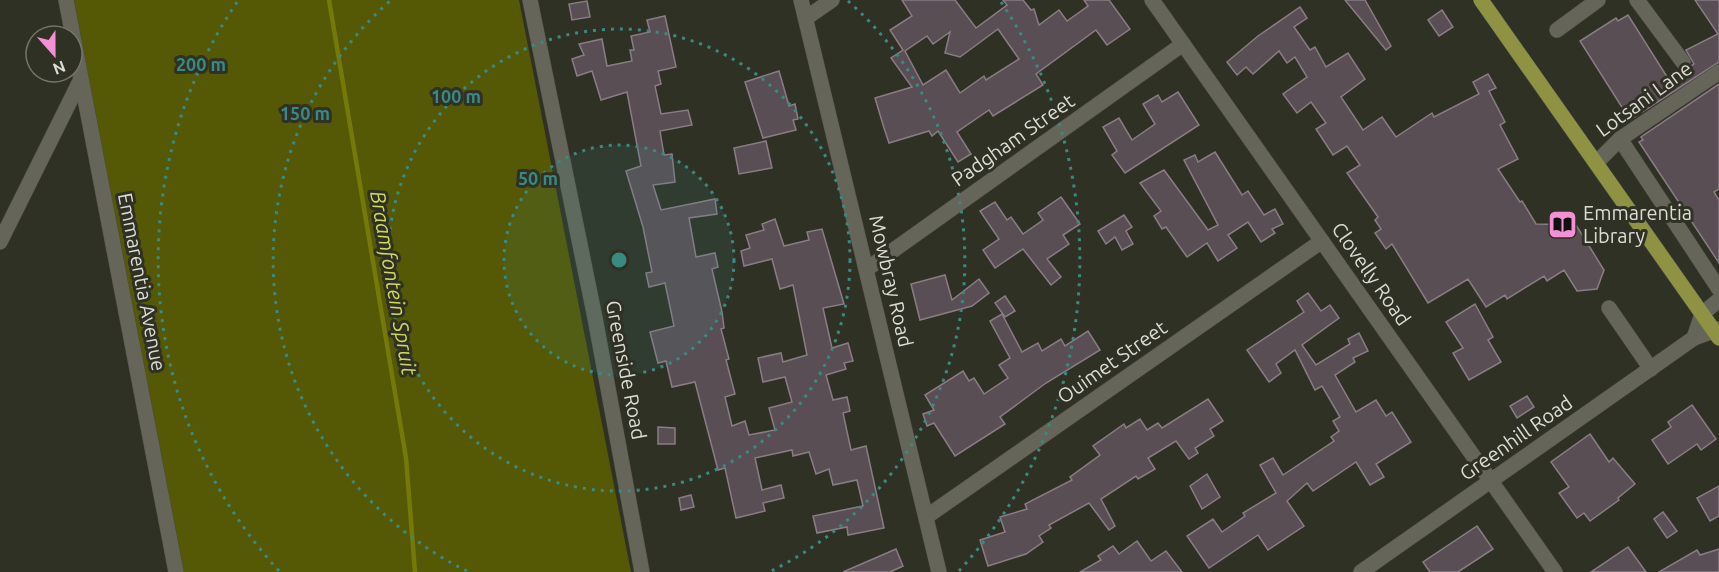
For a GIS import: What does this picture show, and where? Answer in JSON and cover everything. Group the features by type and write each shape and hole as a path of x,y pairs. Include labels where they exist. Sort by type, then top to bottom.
{"main road":[{"path":"1481,0 1702,314 1718,333"}],"street":[{"name":"Emmarentia Avenue","path":"66,0 71,24"},
{"name":"Greenside Road","path":"530,0 595,318 642,572"},
{"name":"Mowbray Road","path":"801,0 939,572"},
{"path":"806,18 832,0"},
{"name":"Clovelly Road","path":"1152,0 1555,572"},
{"path":"1557,30 1598,0"},
{"path":"1637,0 1683,62"},
{"name":"Padgham Street","path":"867,269 1184,44"},
{"name":"Lotsani Lane","path":"1596,163 1620,139 1719,72"},
{"path":"0,242 79,84"},
{"name":"Emmarentia Avenue","path":"82,84 176,572"},
{"path":"1620,139 1719,289"},
{"name":"Ouimet Street","path":"926,517 1322,241"},
{"path":"1694,338 1702,314 1719,300"},
{"path":"1609,308 1651,369"},
{"name":"Greenhill Road","path":"1361,572 1694,338 1718,333"}],"shaded area":[{"path":"64,0 519,0 631,572 171,572 80,84 84,84 84,24 68,24"}],"building":[{"path":"902,0 955,0 976,28 1007,5 1003,0 1023,0 1031,10 1034,9 1039,25 1059,10 1067,21 1088,6 1084,0 1109,0 1130,29 1107,45 1096,30 1036,74 1043,85 993,116 989,110 957,132 971,154 958,162 938,131 932,136 929,131 889,143 884,128 875,98 912,87 891,58 903,50 890,30 912,16","holes":["998,29 1019,59 986,80 984,76 960,93 946,70 923,85 905,51 927,36 933,44 950,32 945,53 960,57"]},
{"path":"1345,0 1365,0 1391,46 1386,50"},
{"path":"1695,0 1719,0 1719,62 1630,120 1580,41 1616,18 1618,21 1628,15 1669,80 1694,64 1686,50 1718,34"},
{"path":"587,1 590,17 572,20 569,4"},
{"path":"1300,7 1307,18 1294,27 1310,50 1315,47 1326,67 1348,53 1365,79 1341,97 1363,130 1382,117 1396,137 1432,113 1434,117 1479,94 1473,82 1488,74 1496,88 1489,91 1505,122 1500,125 1518,159 1498,169 1536,224 1576,225 1604,270 1597,289 1577,291 1564,270 1547,281 1544,276 1507,299 1505,295 1486,307 1468,279 1428,303 1392,244 1386,249 1375,233 1381,229 1375,220 1378,217 1347,173 1360,165 1347,146 1333,155 1316,129 1326,123 1311,102 1297,113 1283,94 1307,77 1295,57 1287,63 1279,51 1253,74 1246,67 1237,75 1227,62 1258,36"},
{"path":"1442,10 1453,27 1439,36 1428,20"},
{"path":"665,16 676,67 658,71 661,84 655,86 661,114 688,110 692,125 660,131 664,155 672,154 675,182 653,185 661,210 715,199 717,214 689,218 696,257 715,253 718,267 712,269 722,312 724,328 721,329 729,359 726,360 735,394 725,397 732,426 745,421 749,435 775,430 769,408 792,402 785,377 763,382 758,358 781,353 783,362 807,355 793,285 780,289 772,259 744,266 741,251 750,248 746,235 764,230 762,224 775,219 784,246 809,240 807,232 822,229 844,304 823,308 832,348 848,343 853,361 844,363 846,369 826,375 833,400 847,397 850,411 843,413 851,450 866,446 884,528 848,535 847,527 817,533 813,516 863,506 857,480 833,485 829,469 816,474 809,452 793,456 792,450 755,458 762,490 781,485 784,498 763,503 765,511 736,518 725,468 718,470 695,382 672,387 666,361 658,363 650,332 674,326 665,283 649,287 646,273 652,272 643,227 626,171 641,166 627,92 601,100 592,71 577,76 572,59 584,55 579,44 602,39 607,66 632,61 630,50 634,50 631,36 650,32 647,20"},
{"path":"779,71 789,106 795,104 798,119 793,120 796,130 763,138 745,82"},
{"path":"1719,84 1719,189 1714,192 1719,200 1719,263 1639,142 1643,140 1641,137"},
{"path":"1178,92 1199,125 1125,173 1112,155 1117,151 1103,127 1119,118 1132,140 1155,124 1143,104 1158,95 1162,102"},
{"path":"766,141 772,168 739,174 734,148"},
{"path":"1215,152 1242,195 1248,191 1264,215 1275,209 1283,224 1272,229 1275,233 1261,242 1248,222 1228,235 1237,248 1218,261 1207,243 1187,257 1166,227 1162,229 1154,216 1161,211 1140,183 1164,170 1208,230 1218,225 1184,160 1195,155 1198,162"},
{"path":"1061,197 1080,224 1063,235 1069,244 1047,259 1061,277 1051,285 1023,249 995,268 983,250 999,239 980,211 995,202 1007,220 1011,217 1023,234 1043,220 1038,213"},
{"path":"1124,215 1132,227 1126,231 1133,244 1122,250 1115,237 1106,244 1098,231"},
{"path":"945,275 952,300 979,279 989,293 972,306 920,320 911,284"},
{"path":"1308,293 1321,311 1330,305 1339,318 1302,345 1316,365 1350,344 1348,339 1359,333 1368,351 1353,358 1355,362 1335,375 1356,412 1376,400 1386,416 1392,412 1411,442 1376,464 1384,477 1370,485 1356,462 1313,491 1307,483 1287,501 1304,526 1268,550 1258,535 1209,568 1187,536 1213,519 1222,532 1245,516 1243,513 1276,493 1260,465 1273,458 1283,475 1334,441 1331,437 1339,431 1333,421 1340,417 1322,386 1315,390 1295,350 1276,364 1281,373 1269,382 1247,350 1304,312 1297,301"},
{"path":"1005,296 1015,311 1005,317 995,303"},
{"path":"1475,304 1493,337 1488,340 1501,362 1469,380 1453,353 1463,348 1446,322"},
{"path":"1002,314 1022,352 1038,343 1042,351 1061,339 1065,346 1088,331 1100,350 1046,383 1000,417 1005,424 955,456 934,423 927,426 923,414 934,410 925,395 963,371 969,381 974,378 984,394 1008,378 999,365 1010,358 990,321"},
{"path":"1527,396 1534,407 1517,418 1510,406"},
{"path":"1208,399 1223,421 1210,429 1214,436 1195,448 1198,453 1189,459 1176,441 1148,458 1155,469 1138,479 1136,476 1101,499 1115,526 1109,530 1089,503 1049,525 1051,528 1039,536 1043,542 1026,554 988,566 980,540 1005,532 1000,517 1027,509 1025,504 1072,480 1070,477 1100,455 1093,446 1124,424 1126,428 1140,419 1147,430 1158,423 1162,428"},
{"path":"1692,405 1716,439 1701,450 1697,444 1668,464 1652,440 1671,427 1668,422"},
{"path":"658,427 675,428 675,444 658,444"},
{"path":"1590,434 1609,462 1613,458 1635,484 1618,498 1619,500 1590,521 1584,513 1577,518 1559,493 1569,487 1551,462"},
{"path":"1207,474 1220,497 1202,509 1190,486"},
{"path":"1719,486 1719,516 1710,521 1697,498"},
{"path":"691,495 694,507 681,510 679,498"},
{"path":"1663,512 1677,531 1667,538 1654,519"},
{"path":"1477,526 1493,549 1458,572 1430,572 1423,562"},
{"path":"1137,541 1151,561 1166,551 1182,572 1080,572 1101,560 1098,556 1113,546 1119,554"},
{"path":"1628,547 1646,572 1591,572"},
{"path":"896,549 903,566 890,572 843,572"},
{"path":"1719,549 1719,572 1659,572 1697,550 1700,555"}],"waterway":[{"name":"Braamfontein Spruit","path":"329,0 406,458 415,572"}],"place":[{"name":"Emmarentia Library","path":"1562,224"}]}
